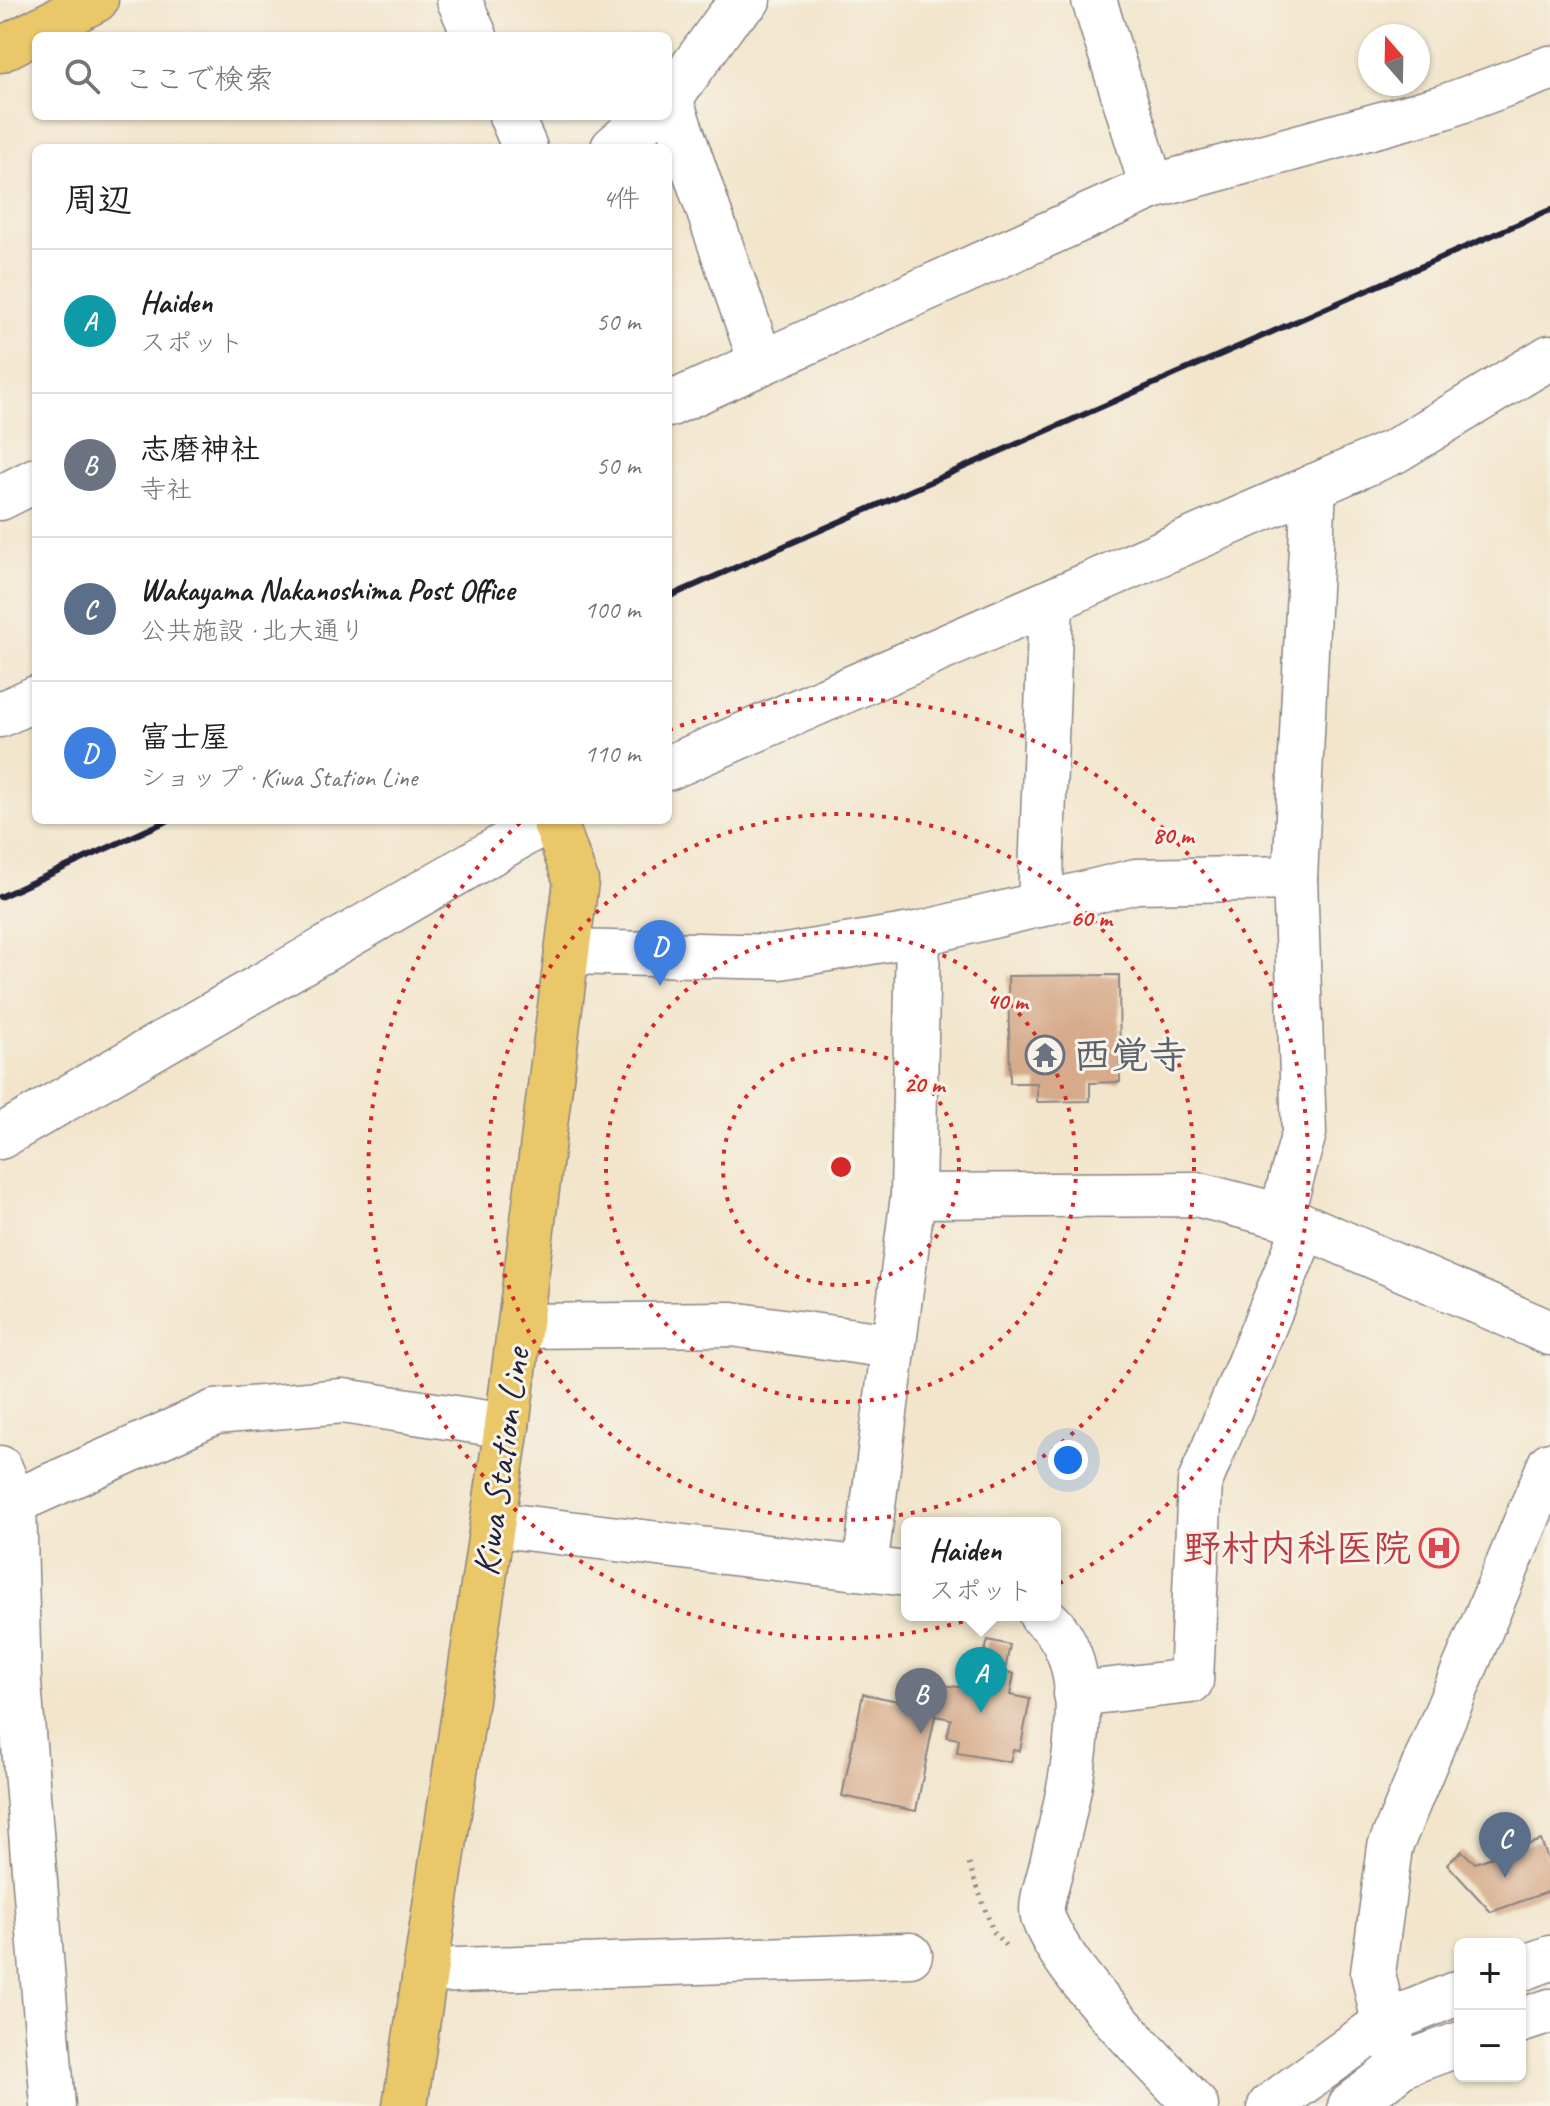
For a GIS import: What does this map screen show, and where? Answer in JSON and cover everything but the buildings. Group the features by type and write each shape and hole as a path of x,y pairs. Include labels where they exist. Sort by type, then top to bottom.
{"main road":[{"path":"35,32 96,0"},
{"path":"0,50 32,33"},
{"name":"Kiwa Station Line","path":"405,2106 428,1971 521,1326 576,881 553,824"}],"street":[{"path":"459,0 473,32"},
{"path":"672,93 728,18 748,0"},
{"path":"1094,0 1152,187"},
{"path":"672,403 1152,187 1444,107 1550,68"},
{"path":"513,120 523,144"},
{"path":"618,144 646,120"},
{"path":"669,120 761,362"},
{"path":"672,766 1395,451 1550,357"},
{"path":"0,498 32,482"},
{"path":"1076,1694 1191,1681 1200,1482 1292,1223 1304,1133 1295,878 1314,486"},
{"path":"1040,905 1051,602"},
{"path":"0,715 32,700"},
{"path":"0,1137 544,824"},
{"path":"567,952 780,957 918,934 1136,881 1295,878"},
{"path":"493,1524 886,1571 891,1346 913,1196 918,934"},
{"path":"913,1196 1196,1194 1292,1223 1550,1333"},
{"path":"521,1326 732,1324 891,1346"},
{"path":"53,2106 19,1683 7,1485 215,1412 343,1401 507,1426"},
{"path":"1402,2065 1384,2023 1373,1973 1390,1847 1550,1464"},
{"path":"1050,1621 1058,1627 1075,1678 1078,1746 1042,1913 1059,1953 1196,2106"},
{"path":"428,1971 910,1955"},
{"path":"1526,1967 1550,1958"},
{"path":"1270,2106 1384,2023 1454,1994"},
{"path":"1526,2019 1550,2011"},
{"path":"1350,2106 1402,2065 1454,2046"}],"railway":[{"path":"672,595 1550,210"},
{"path":"0,897 160,824"}],"place":[{"name":"富士屋","path":"660,986"},
{"name":"西覚寺","path":"1045,1055"},
{"name":"野村内科医院","path":"1439,1548"},
{"name":"Haiden","path":"981,1713"},
{"name":"志磨神社","path":"921,1734"},
{"name":"Wakayama Nakanoshima Post Office","path":"1505,1878"}]}
